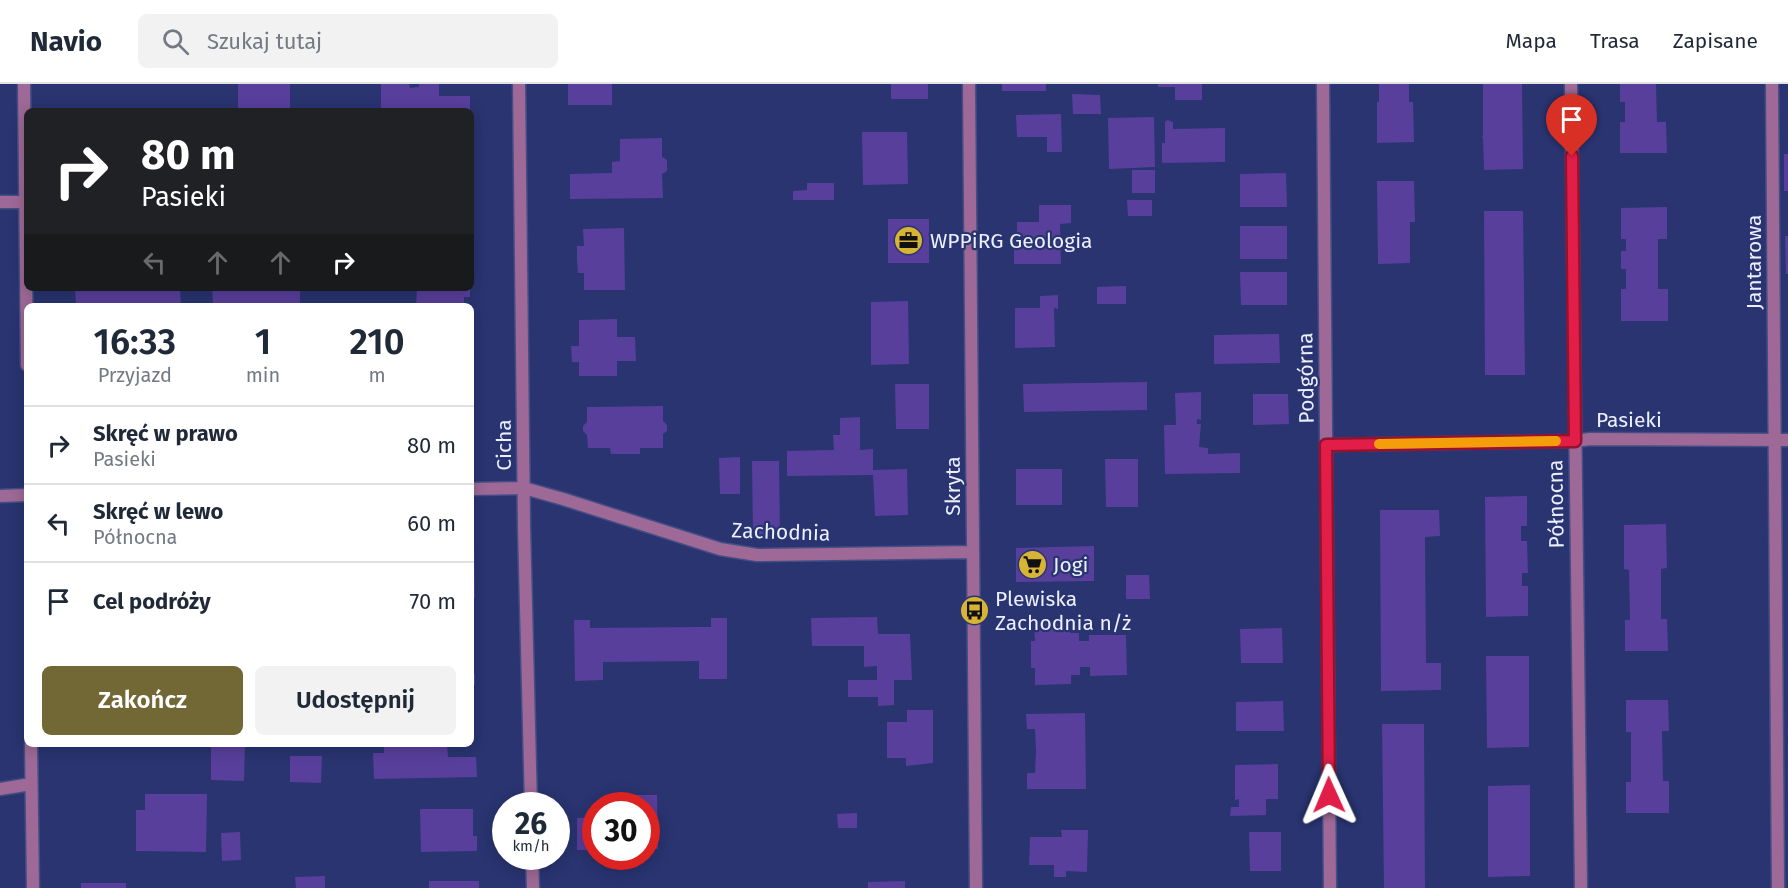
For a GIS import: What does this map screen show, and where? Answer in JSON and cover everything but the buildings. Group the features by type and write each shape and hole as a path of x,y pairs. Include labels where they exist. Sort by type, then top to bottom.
{"street":[{"path":"24,84 24,108"},
{"name":"Cicha","path":"519,84 531,792"},
{"name":"Skryta","path":"969,84 976,888"},
{"name":"Podgórna","path":"1323,84 1330,888"},
{"name":"Północna","path":"1571,84 1581,888"},
{"name":"Jantarowa","path":"1772,84 1782,440 1778,888"},
{"path":"0,202 24,202"},
{"name":"Pasieki","path":"1326,445 1590,439 1782,440"},
{"name":"Zachodnia","path":"474,489 524,488 720,549 758,555 973,552"},
{"path":"0,496 24,495"},
{"path":"31,747 33,888"},
{"path":"0,789 31,784"},
{"path":"532,870 533,888"}],"slow traffic":[{"path":"1379,444 1556,441"}],"place":[{"name":"WPPiRG Geologia","path":"909,241"},
{"name":"Jogi","path":"1032,565"},
{"name":"Plewiska Zachodnia n/ż","path":"974,611"}],"route":[{"path":"1329,795 1326,445 1575,441 1572,156"}]}
